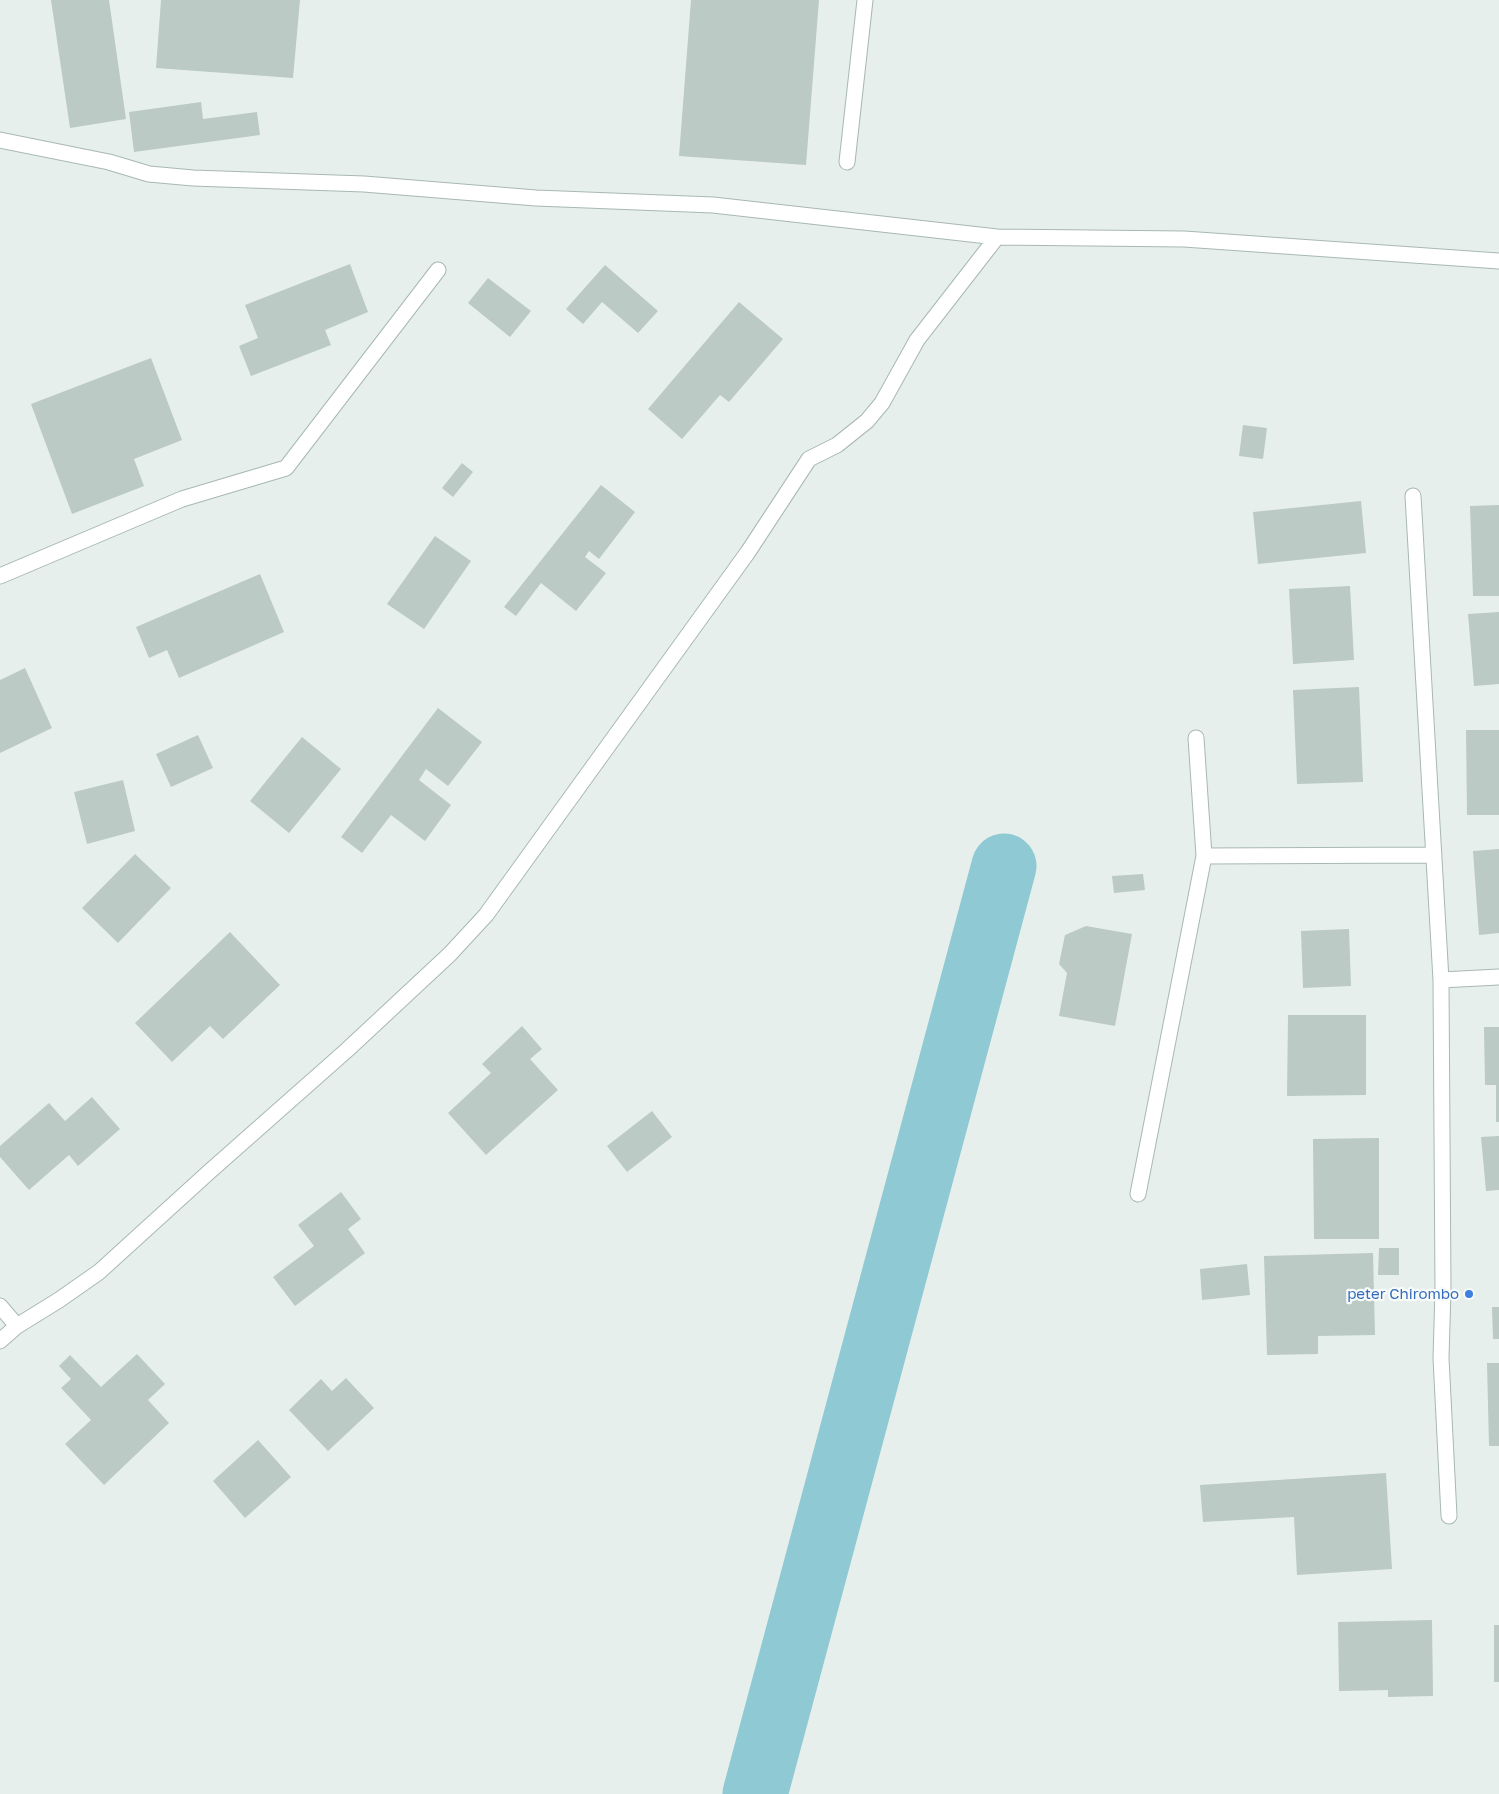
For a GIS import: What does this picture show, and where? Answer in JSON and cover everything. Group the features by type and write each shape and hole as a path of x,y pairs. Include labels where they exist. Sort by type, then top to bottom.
{"street":[{"path":"847,162 864,0"},
{"path":"0,140 109,162 149,174 193,178 364,184 536,198 713,205 997,237 1184,239 1499,261"},
{"path":"0,1341 17,1326 99,1272 347,1050 450,954 486,916 748,552 809,460 837,445 867,421 882,403 917,340 997,237"},
{"path":"0,576 182,499 286,468 438,270"},
{"path":"1413,496 1441,980 1443,1290 1441,1358 1449,1516"},
{"path":"1138,1194 1204,856 1196,738"},
{"path":"1204,856 1434,855"},
{"path":"1441,980 1499,977"},
{"path":"0,1306 17,1326"}],"building":[{"path":"51,0 109,0 126,119 70,128"},
{"path":"161,0 300,0 293,78 156,68"},
{"path":"691,0 819,0 806,165 679,156"},
{"path":"201,102 203,119 257,112 260,135 134,152 129,112"},
{"path":"350,264 368,312 325,330 331,345 251,376 239,346 258,338 245,305"},
{"path":"605,265 658,311 638,333 602,302 583,324 566,309"},
{"path":"488,278 531,311 510,337 468,303"},
{"path":"739,302 783,339 729,402 720,395 682,439 648,409"},
{"path":"151,358 182,440 134,459 144,486 72,514 31,404"},
{"path":"1243,425 1267,428 1263,459 1239,456"},
{"path":"462,463 473,472 453,497 442,488"},
{"path":"601,485 635,512 599,559 589,551 585,557 606,573 576,611 541,583 516,616 504,607"},
{"path":"1361,501 1366,553 1258,564 1253,512"},
{"path":"1499,505 1499,596 1473,596 1470,506"},
{"path":"435,536 471,561 424,629 387,604"},
{"path":"260,574 284,632 179,678 167,650 149,658 136,627"},
{"path":"1350,586 1354,660 1293,664 1289,589"},
{"path":"1499,612 1499,684 1474,686 1468,614"},
{"path":"25,668 52,728 0,753 0,680"},
{"path":"1359,687 1363,782 1297,784 1293,690"},
{"path":"438,708 482,742 448,786 426,769 419,780 451,805 425,841 391,815 362,853 341,837"},
{"path":"1466,730 1499,730 1499,815 1467,815"},
{"path":"198,735 213,768 171,787 156,754"},
{"path":"302,737 341,769 289,833 250,801"},
{"path":"123,780 135,831 87,844 74,792"},
{"path":"1499,849 1499,933 1479,935 1473,851"},
{"path":"135,854 171,888 118,943 82,908"},
{"path":"1143,874 1145,890 1114,893 1112,876"},
{"path":"1086,926 1132,934 1115,1026 1059,1016 1067,973 1059,964 1065,935"},
{"path":"1349,929 1351,986 1303,988 1301,931"},
{"path":"230,932 280,985 223,1039 210,1026 172,1062 135,1023"},
{"path":"1288,1015 1366,1015 1366,1095 1287,1096"},
{"path":"522,1026 542,1049 530,1059 558,1090 486,1155 448,1113 491,1073 482,1064"},
{"path":"1484,1027 1499,1027 1499,1122 1496,1122 1496,1085 1485,1085"},
{"path":"92,1097 120,1129 78,1166 69,1155 29,1190 0,1157 0,1146 49,1103 65,1121"},
{"path":"652,1111 672,1137 627,1172 607,1146"},
{"path":"1499,1136 1499,1190 1486,1191 1481,1137"},
{"path":"1379,1138 1379,1239 1314,1239 1313,1139"},
{"path":"341,1192 361,1219 348,1229 365,1253 295,1306 273,1277 314,1246 298,1225"},
{"path":"1379,1248 1399,1248 1399,1275 1378,1275"},
{"path":"1373,1253 1375,1335 1318,1336 1318,1354 1267,1355 1264,1256"},
{"path":"1247,1264 1250,1295 1202,1300 1200,1269"},
{"path":"1492,1307 1499,1307 1499,1339 1493,1339"},
{"path":"137,1354 165,1384 148,1400 169,1423 104,1485 65,1444 91,1420 61,1388 71,1379 59,1366 70,1355 101,1387"},
{"path":"1487,1363 1499,1363 1499,1446 1489,1446"},
{"path":"346,1378 374,1408 328,1451 289,1410 321,1379 332,1391"},
{"path":"258,1440 291,1477 245,1518 213,1481"},
{"path":"1386,1473 1392,1569 1297,1575 1294,1517 1203,1522 1200,1485"},
{"path":"1432,1620 1433,1696 1388,1697 1388,1690 1339,1691 1338,1622"},
{"path":"1494,1625 1499,1625 1499,1682 1494,1682"}],"waterway":[{"path":"755,1794 1004,866"}],"place":[{"name":"peter Chirombo","path":"1469,1294"}]}
